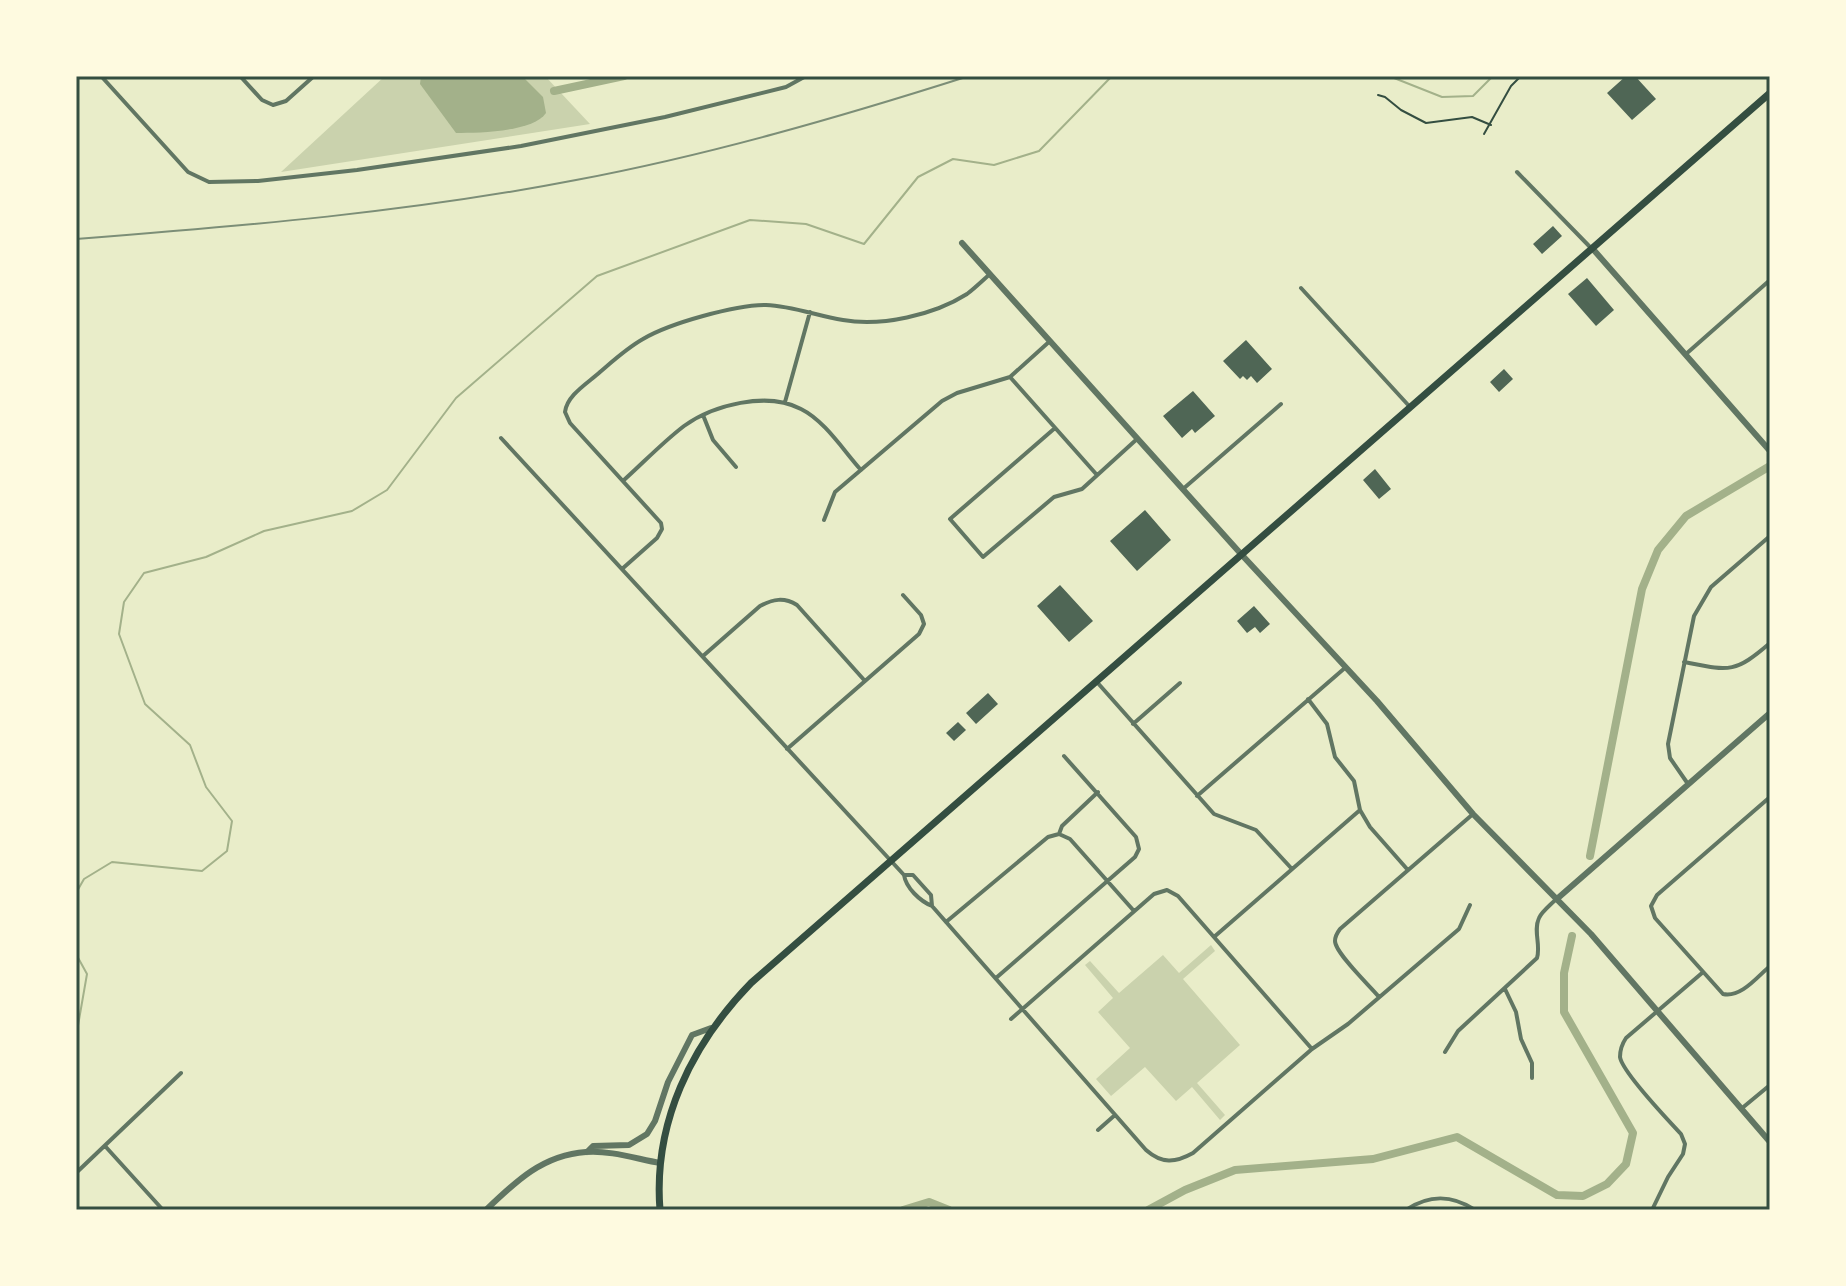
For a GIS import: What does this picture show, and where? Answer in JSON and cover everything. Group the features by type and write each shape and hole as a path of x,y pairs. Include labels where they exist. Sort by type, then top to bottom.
{"main road":[{"path":"660,1210 660,1163 676,1096 711,1028 751,983 1770,93"}],"street":[{"path":"101,76 188,172 209,182 258,181 521,146 665,117 786,87 806,76"},
{"path":"240,76 262,100 273,105 286,101 314,76"},
{"path":"1517,172 1592,248 1770,451"},
{"path":"962,243 1346,667 1473,814 1591,934 1770,1142"},
{"path":"622,570 657,538 662,529 657,517 570,423 565,412 570,399 623,352 663,329 762,305 781,306 846,321 882,321 907,316 944,305 966,294 990,274"},
{"path":"1684,356 1770,280"},
{"path":"1301,288 1410,407"},
{"path":"785,402 810,312"},
{"path":"824,520 835,492 942,401 957,393 1010,377 1050,341"},
{"path":"1010,377 1097,475"},
{"path":"624,480 684,426 703,415 762,400 785,402 816,419 861,470"},
{"path":"1183,489 1281,404"},
{"path":"703,415 713,440 736,467"},
{"path":"1055,428 950,519 983,557 1054,497 1082,489 1137,439"},
{"path":"501,438 904,875 905,882 923,902 932,906 1146,1150 1165,1161 1179,1160 1193,1153 1312,1049 1348,1024 1459,929 1470,905"},
{"path":"1688,784 1670,758 1668,744 1694,616 1711,587 1770,536"},
{"path":"787,749 919,634 924,624 921,615 903,595"},
{"path":"703,656 760,606 780,599 790,600 865,681"},
{"path":"1684,662 1723,670 1745,664 1770,643"},
{"path":"1197,796 1346,667"},
{"path":"1096,681 1197,796 1221,818 1256,830 1292,869"},
{"path":"1133,724 1180,683"},
{"path":"1308,699 1327,724 1335,757 1354,781 1360,810 1370,827 1408,870"},
{"path":"1445,1052 1458,1031 1537,958 1539,917 1770,713"},
{"path":"996,978 1135,857 1140,847 1136,837 1064,756"},
{"path":"1059,834 1062,826 1098,792"},
{"path":"1770,797 1657,895 1651,906 1655,918 1718,991 1729,996 1741,991 1770,966"},
{"path":"1214,937 1360,810"},
{"path":"1379,997 1335,945 1335,938 1340,929 1473,814"},
{"path":"946,922 1048,837 1059,834 1070,839 1134,912"},
{"path":"904,875 913,875 931,895 932,906"},
{"path":"1011,1019 1154,894 1167,890 1178,896 1312,1049"},
{"path":"1652,1210 1683,1154 1685,1144 1681,1134 1625,1069 1620,1055 1626,1038 1702,973"},
{"path":"1505,989 1516,1012 1521,1039 1532,1063 1532,1078"},
{"path":"587,1152 593,1146 629,1145 647,1134 655,1121 668,1082 692,1035 711,1028"},
{"path":"76,1173 181,1073"},
{"path":"1741,1109 1770,1085"},
{"path":"1098,1130 1115,1115"},
{"path":"105,1146 163,1210"},
{"path":"486,1210 518,1179 536,1166 556,1158 587,1152 660,1163"},
{"path":"1406,1210 1420,1203 1452,1198 1475,1210"}],"path":[{"path":"1484,134 1511,86 1521,76"},
{"path":"1378,95 1426,123 1472,117 1491,125"}],"shaded area":[{"path":"385,76 545,76 590,124 281,172"},
{"path":"421,76 522,76 543,97 546,113 518,128 456,133 420,84"},
{"path":"1211,945 1215,951 1183,979 1240,1045 1197,1083 1225,1115 1220,1120 1192,1087 1176,1101 1145,1067 1111,1096 1096,1079 1130,1048 1098,1012 1113,998 1085,965 1090,961 1119,993 1163,955 1179,973"}],"building":[{"path":"1626,76 1635,76 1656,99 1632,120 1607,93"},
{"path":"1553,226 1562,236 1542,254 1533,244"},
{"path":"1587,278 1614,310 1596,326 1568,294"},
{"path":"1246,340 1272,369 1257,383 1251,376 1247,380 1243,376 1240,379 1223,361"},
{"path":"1504,369 1513,379 1499,392 1490,382"},
{"path":"1193,391 1215,416 1195,433 1192,429 1182,438 1163,416"},
{"path":"1375,469 1391,489 1379,499 1363,480"},
{"path":"1145,510 1171,540 1137,571 1110,541"},
{"path":"1060,585 1093,621 1069,642 1037,606"},
{"path":"1254,606 1270,624 1260,633 1255,627 1247,633 1237,621"},
{"path":"988,693 998,704 976,724 966,713"},
{"path":"958,722 966,730 954,741 946,733"}],"waterway":[{"path":"554,91 624,76"},
{"path":"76,893 84,879 112,862 202,871 227,851 232,821 206,787 190,745 145,704 119,634 124,602 144,573 206,557 264,531 352,511 387,490 456,398 597,276 750,220 806,224 864,244 918,177 953,159 994,165 1039,151 1112,76"},
{"path":"1389,76 1442,97 1473,96 1493,76"},
{"path":"1590,856 1642,589 1658,550 1686,516 1770,466"},
{"path":"1148,1210 1185,1190 1235,1170 1373,1159 1457,1137 1557,1195 1583,1196 1607,1184 1626,1164 1633,1133 1564,1012 1564,973 1572,936"},
{"path":"76,954 87,974 76,1037"},
{"path":"903,1210 929,1202 949,1210"}],"railway":[{"path":"76,239 390,209 576,180 774,134 969,76"}]}
